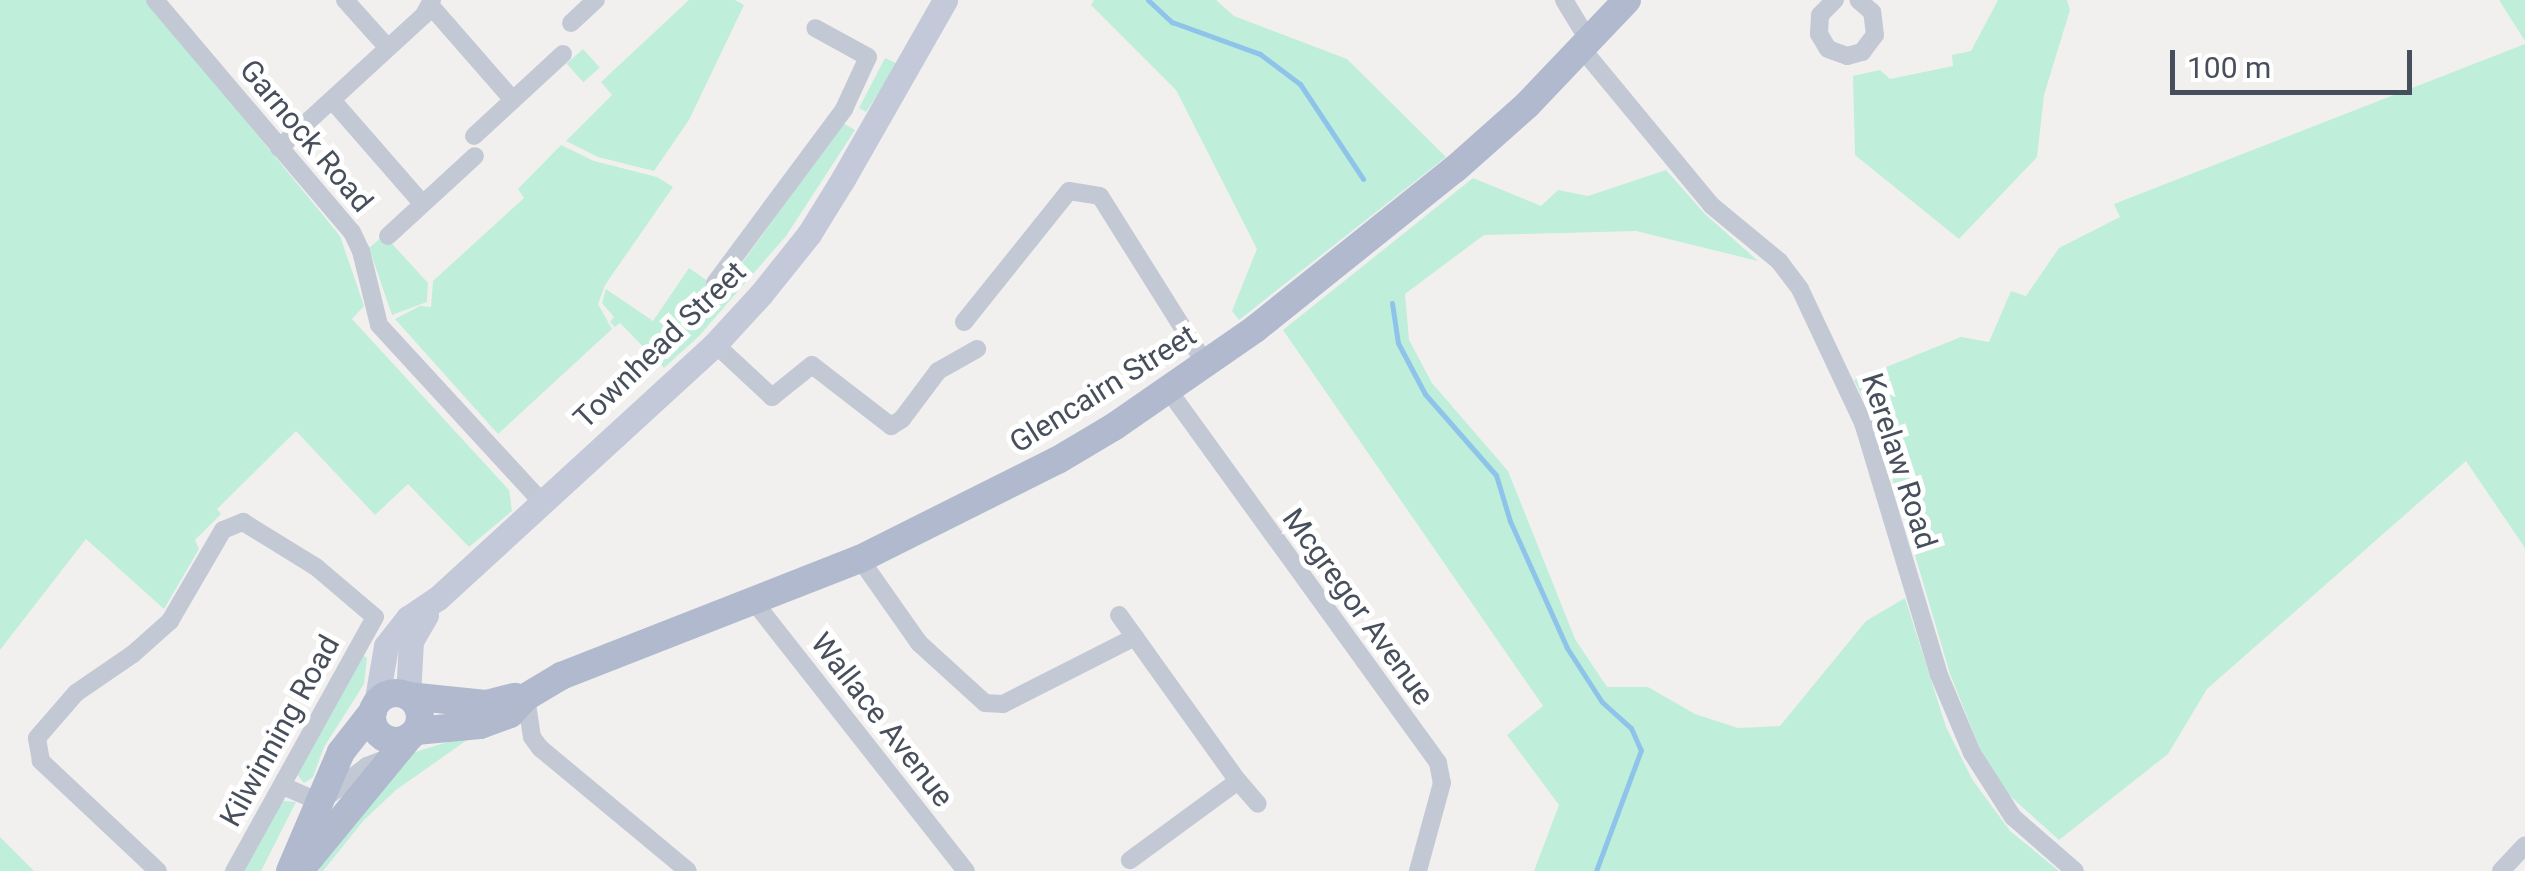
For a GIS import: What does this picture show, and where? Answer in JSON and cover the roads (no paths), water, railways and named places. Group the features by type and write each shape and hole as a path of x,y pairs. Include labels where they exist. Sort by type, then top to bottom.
{"main road":[{"name":"Townhead Street","path":"375,708 383,658 397,629 438,598 715,344 809,234 945,0"},
{"name":"Glencairn Street","path":"413,734 510,714 526,697 583,666 755,603 860,559 1058,460 1206,365 1455,169 1586,46 1627,0"},
{"name":"Townhead Street","path":"408,696 410,640 438,598"},
{"path":"290,871 341,752 387,695 408,696 420,716 413,734 388,758 298,871"},
{"name":"Glencairn Street","path":"408,696 486,704 526,697"},
{"path":"375,708 374,726 383,737 397,741 413,734"}],"street":[{"name":"Garnock Road","path":"155,0 358,241 379,325 542,502"},
{"path":"345,0 388,48"},
{"path":"571,24 596,0"},
{"name":"Kerelaw Road","path":"1564,0 1586,46 1711,205 1779,261 1800,289 1864,423 1939,675 1972,753 2013,817 2075,871"},
{"path":"1822,3 1818,26 1823,44 1847,56 1862,52 1874,34 1872,12 1862,1"},
{"path":"279,148 388,48 431,2 513,100"},
{"path":"715,283 844,109 868,57 815,28"},
{"path":"388,236 422,204 513,100 563,54"},
{"path":"332,100 422,204"},
{"path":"844,109 873,126"},
{"path":"964,322 1069,192 1100,196 1206,365"},
{"path":"715,344 772,397 812,365 891,426 902,419 938,370 977,349"},
{"name":"Mcgregor Avenue","path":"1169,391 1438,762 1442,783 1418,871"},
{"name":"Kilwinning Road","path":"158,871 41,761 37,738 52,715 163,628 222,530 234,522 251,524 316,568 375,617 234,871"},
{"path":"860,559 919,643 985,703 1003,704 1135,637"},
{"name":"Wallace Avenue","path":"755,603 966,871"},
{"path":"1119,615 1258,804"},
{"path":"359,645 383,658"},
{"path":"526,697 532,737 540,748 675,867"},
{"path":"495,720 532,737"},
{"path":"283,786 320,802 367,766 388,758"},
{"path":"1130,860 1238,781"},
{"path":"2501,871 2525,845"}],"waterway":[{"path":"1148,0 1172,22 1260,54 1300,84 1363,179"},
{"path":"1392,303 1398,343 1425,394 1496,475 1510,521 1567,648 1602,702 1631,728 1641,750 1596,871"}]}
